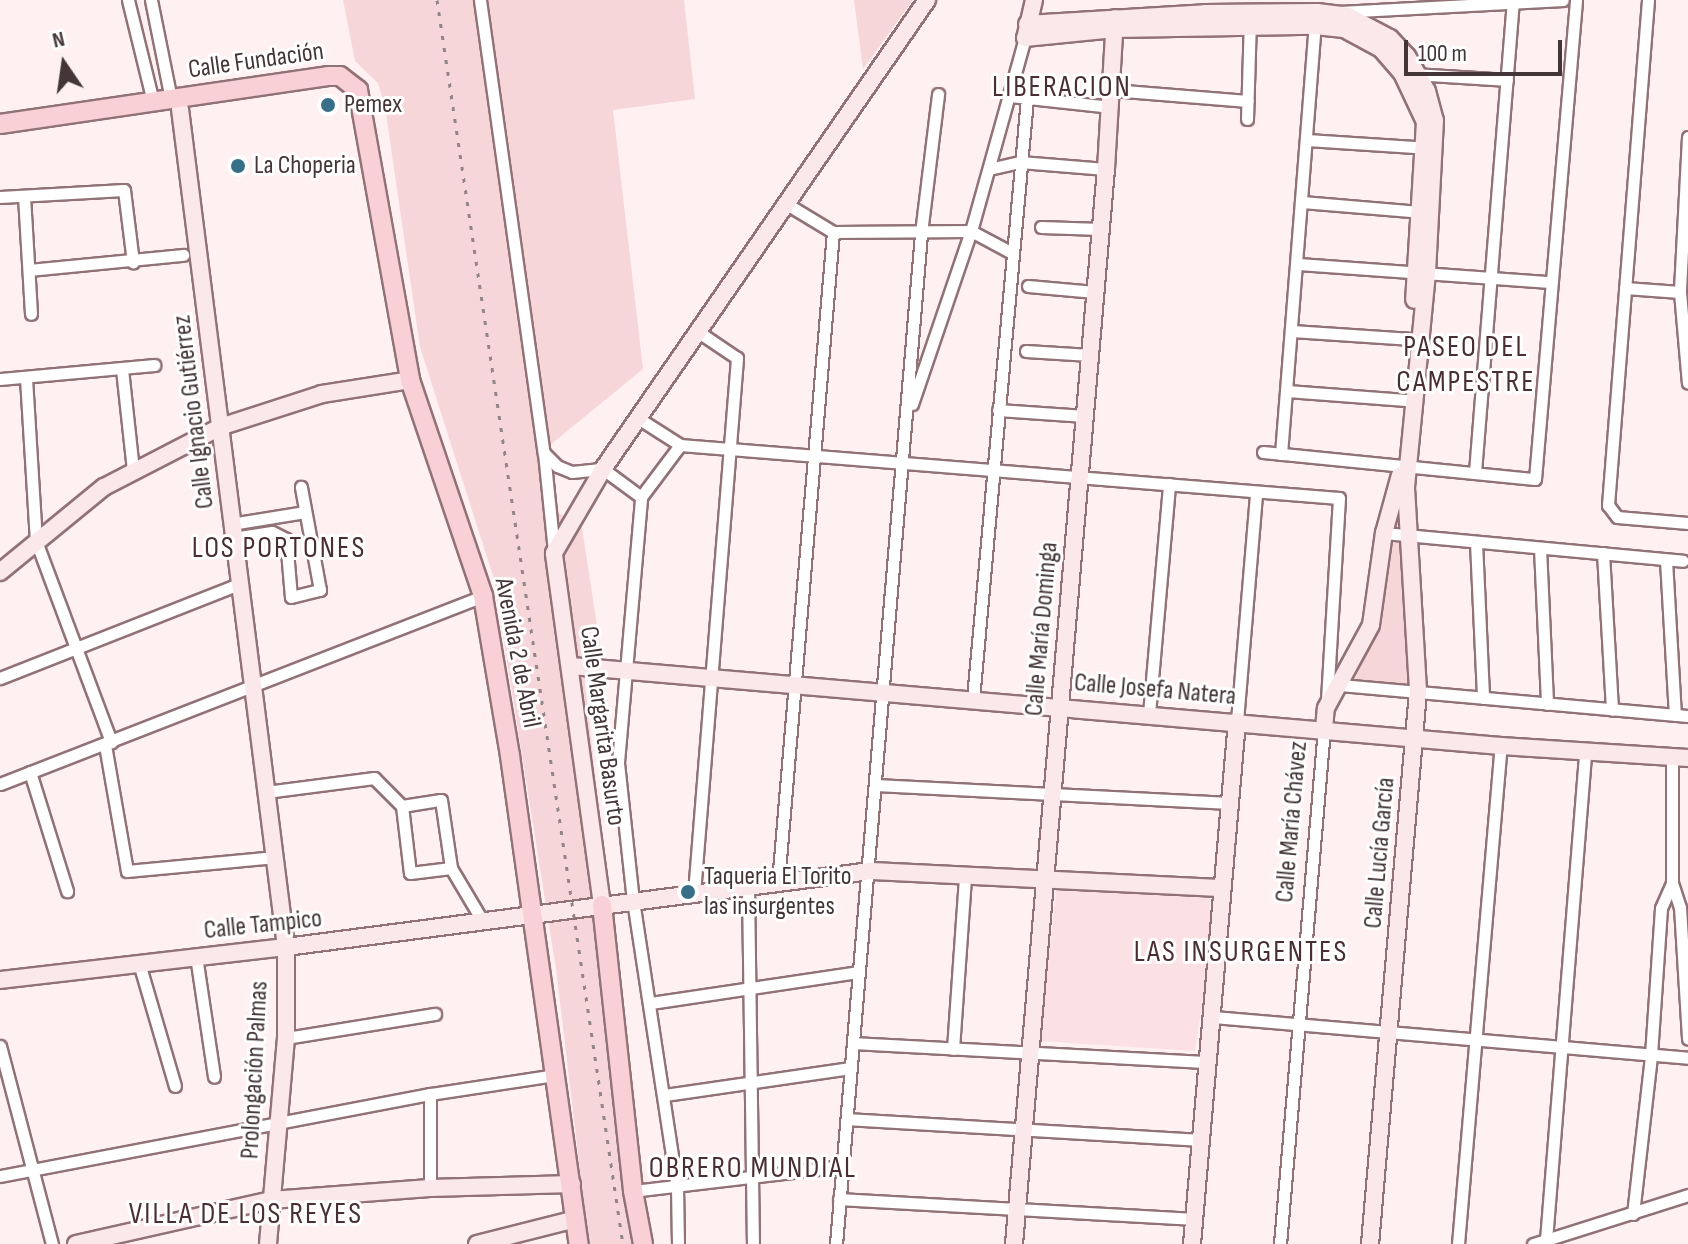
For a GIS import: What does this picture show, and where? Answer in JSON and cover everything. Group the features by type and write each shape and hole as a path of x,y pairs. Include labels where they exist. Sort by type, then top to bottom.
{"main road":[{"name":"Calle Fundación","path":"0,137 91,123 232,90 328,76 340,76 353,85"},
{"name":"Calle Fundación","path":"0,124 335,84 353,85"},
{"name":"Avenida 2 de Abril","path":"353,85 362,100 410,380 483,596 579,1244"},
{"path":"602,905 640,1239"}],"street":[{"path":"128,0 166,104"},
{"path":"151,0 166,104"},
{"path":"480,0 544,453 554,553"},
{"path":"554,553 603,469 927,0"},
{"path":"907,421 971,231 1034,0"},
{"path":"1026,31 1331,14 1353,9 1563,0"},
{"path":"1263,452 1535,479 1576,0"},
{"path":"1648,0 1608,505 1617,517 1688,523"},
{"path":"1475,472 1513,3"},
{"path":"1115,24 1141,8 1204,6 1250,19 1344,29 1363,37 1410,74 1507,80"},
{"path":"1331,14 1370,25 1390,38 1410,74 1431,148 1405,465"},
{"path":"1247,119 1250,19"},
{"name":"Calle María Dominga","path":"1014,1244 1106,169 1115,24"},
{"path":"1281,454 1315,26"},
{"path":"1112,90 1248,101"},
{"path":"836,1244 870,871 921,233 938,94"},
{"path":"1010,96 1111,107"},
{"path":"973,699 1027,99"},
{"name":"Calle Ignacio Gutiérrez","path":"166,104 220,427 286,947"},
{"path":"1688,137 1680,292 1688,383"},
{"path":"1307,140 1431,148"},
{"path":"1405,465 1406,400 1422,273 1420,212 1431,148"},
{"path":"989,169 1020,162 1106,169"},
{"path":"0,197 124,190 133,262"},
{"path":"24,196 31,314"},
{"path":"1302,202 1420,212"},
{"path":"785,203 833,232 971,231 1012,253"},
{"path":"1041,227 1101,229"},
{"path":"778,883 833,232"},
{"path":"29,270 183,255"},
{"path":"1297,264 1551,282"},
{"path":"1028,286 1095,292"},
{"path":"1625,288 1680,292"},
{"path":"694,893 737,358 697,331"},
{"path":"1292,331 1412,339"},
{"path":"1026,351 1090,355"},
{"path":"0,379 154,365"},
{"path":"122,369 133,470"},
{"path":"26,378 36,541 76,646 108,743 127,871 275,857"},
{"path":"0,572 104,487 220,427 322,394 410,380"},
{"path":"1287,391 1406,400"},
{"path":"998,410 1085,416"},
{"path":"638,418 680,445 1339,498 1326,708"},
{"path":"678,1244 677,1188 633,901 618,762 641,497 680,445"},
{"path":"544,453 557,466 572,472 603,469 641,497"},
{"name":"Calle María Chávez","path":"1280,1244 1326,708 1371,625 1384,533 1405,465"},
{"name":"Calle Lucía García","path":"1370,1244 1418,692 1405,465"},
{"path":"1149,714 1169,484"},
{"path":"232,531 272,532 286,539 291,597 320,590 301,487"},
{"path":"1192,1244 1256,493"},
{"path":"232,531 305,512"},
{"path":"1384,533 1683,561"},
{"path":"1476,542 1483,698"},
{"path":"1540,548 1547,704"},
{"name":"Calle Margarita Basurto","path":"554,553 602,905"},
{"path":"1603,553 1612,710"},
{"path":"1666,560 1675,715"},
{"path":"0,678 239,584"},
{"path":"0,784 483,596"},
{"name":"Calle Josefa Natera","path":"571,666 1501,746 1680,757"},
{"path":"1340,685 1688,716"},
{"path":"1458,1244 1501,746"},
{"path":"1546,1240 1585,751"},
{"path":"1633,1214 1651,1055 1661,908 1672,883 1680,757"},
{"path":"30,772 67,891"},
{"path":"266,792 374,778 402,806 410,873 451,868"},
{"path":"876,785 1230,803"},
{"path":"402,806 441,800 451,868 483,922"},
{"name":"Calle Tampico","path":"0,976 286,947 870,871 1222,888"},
{"path":"953,1049 965,876"},
{"path":"1672,883 1680,907 1688,1039"},
{"path":"748,887 753,1244"},
{"name":"Prolongación Palmas","path":"268,1244 286,1038 286,947"},
{"path":"196,956 214,1077"},
{"path":"139,963 175,1086"},
{"path":"651,1003 859,972"},
{"path":"286,1038 435,1014"},
{"path":"1213,1017 1688,1058"},
{"path":"853,1043 1208,1062"},
{"path":"0,1046 52,1244"},
{"path":"665,1095 850,1068"},
{"path":"0,1176 430,1094 556,1075"},
{"path":"430,1094 430,1188"},
{"path":"847,1119 1200,1140"},
{"path":"633,1191 842,1166"},
{"path":"76,1244 271,1200 430,1188 572,1184"},
{"path":"1533,1244 1688,1195"},
{"path":"839,1199 1194,1219"},
{"path":"477,1244 576,1219"}],"shaded area":[{"path":"343,0 684,0 695,99 613,110 643,369 550,445 559,513 582,528 602,658 582,656 608,893 593,922 638,1244 589,1244 556,969 494,579 420,347 385,107 378,83 355,61"},
{"path":"854,0 913,0 863,69"},
{"path":"1402,495 1411,642 1410,688 1354,681 1376,633 1385,545"},
{"path":"1056,890 1210,898 1209,957 1195,1051 1040,1041"}],"railway":[{"path":"437,0 623,1244"}],"place":[{"name":"Pemex","path":"328,105"},
{"name":"La Choperia","path":"238,166"},
{"name":"Taqueria El Torito las insurgentes","path":"688,892"}],"district":[{"name":"LIBERACION","path":"1062,87"},
{"name":"PASEO DEL CAMPESTRE","path":"1466,364"},
{"name":"LOS PORTONES","path":"279,548"},
{"name":"LAS INSURGENTES","path":"1241,952"},
{"name":"OBRERO MUNDIAL","path":"753,1168"},
{"name":"VILLA DE LOS REYES","path":"246,1214"}]}
